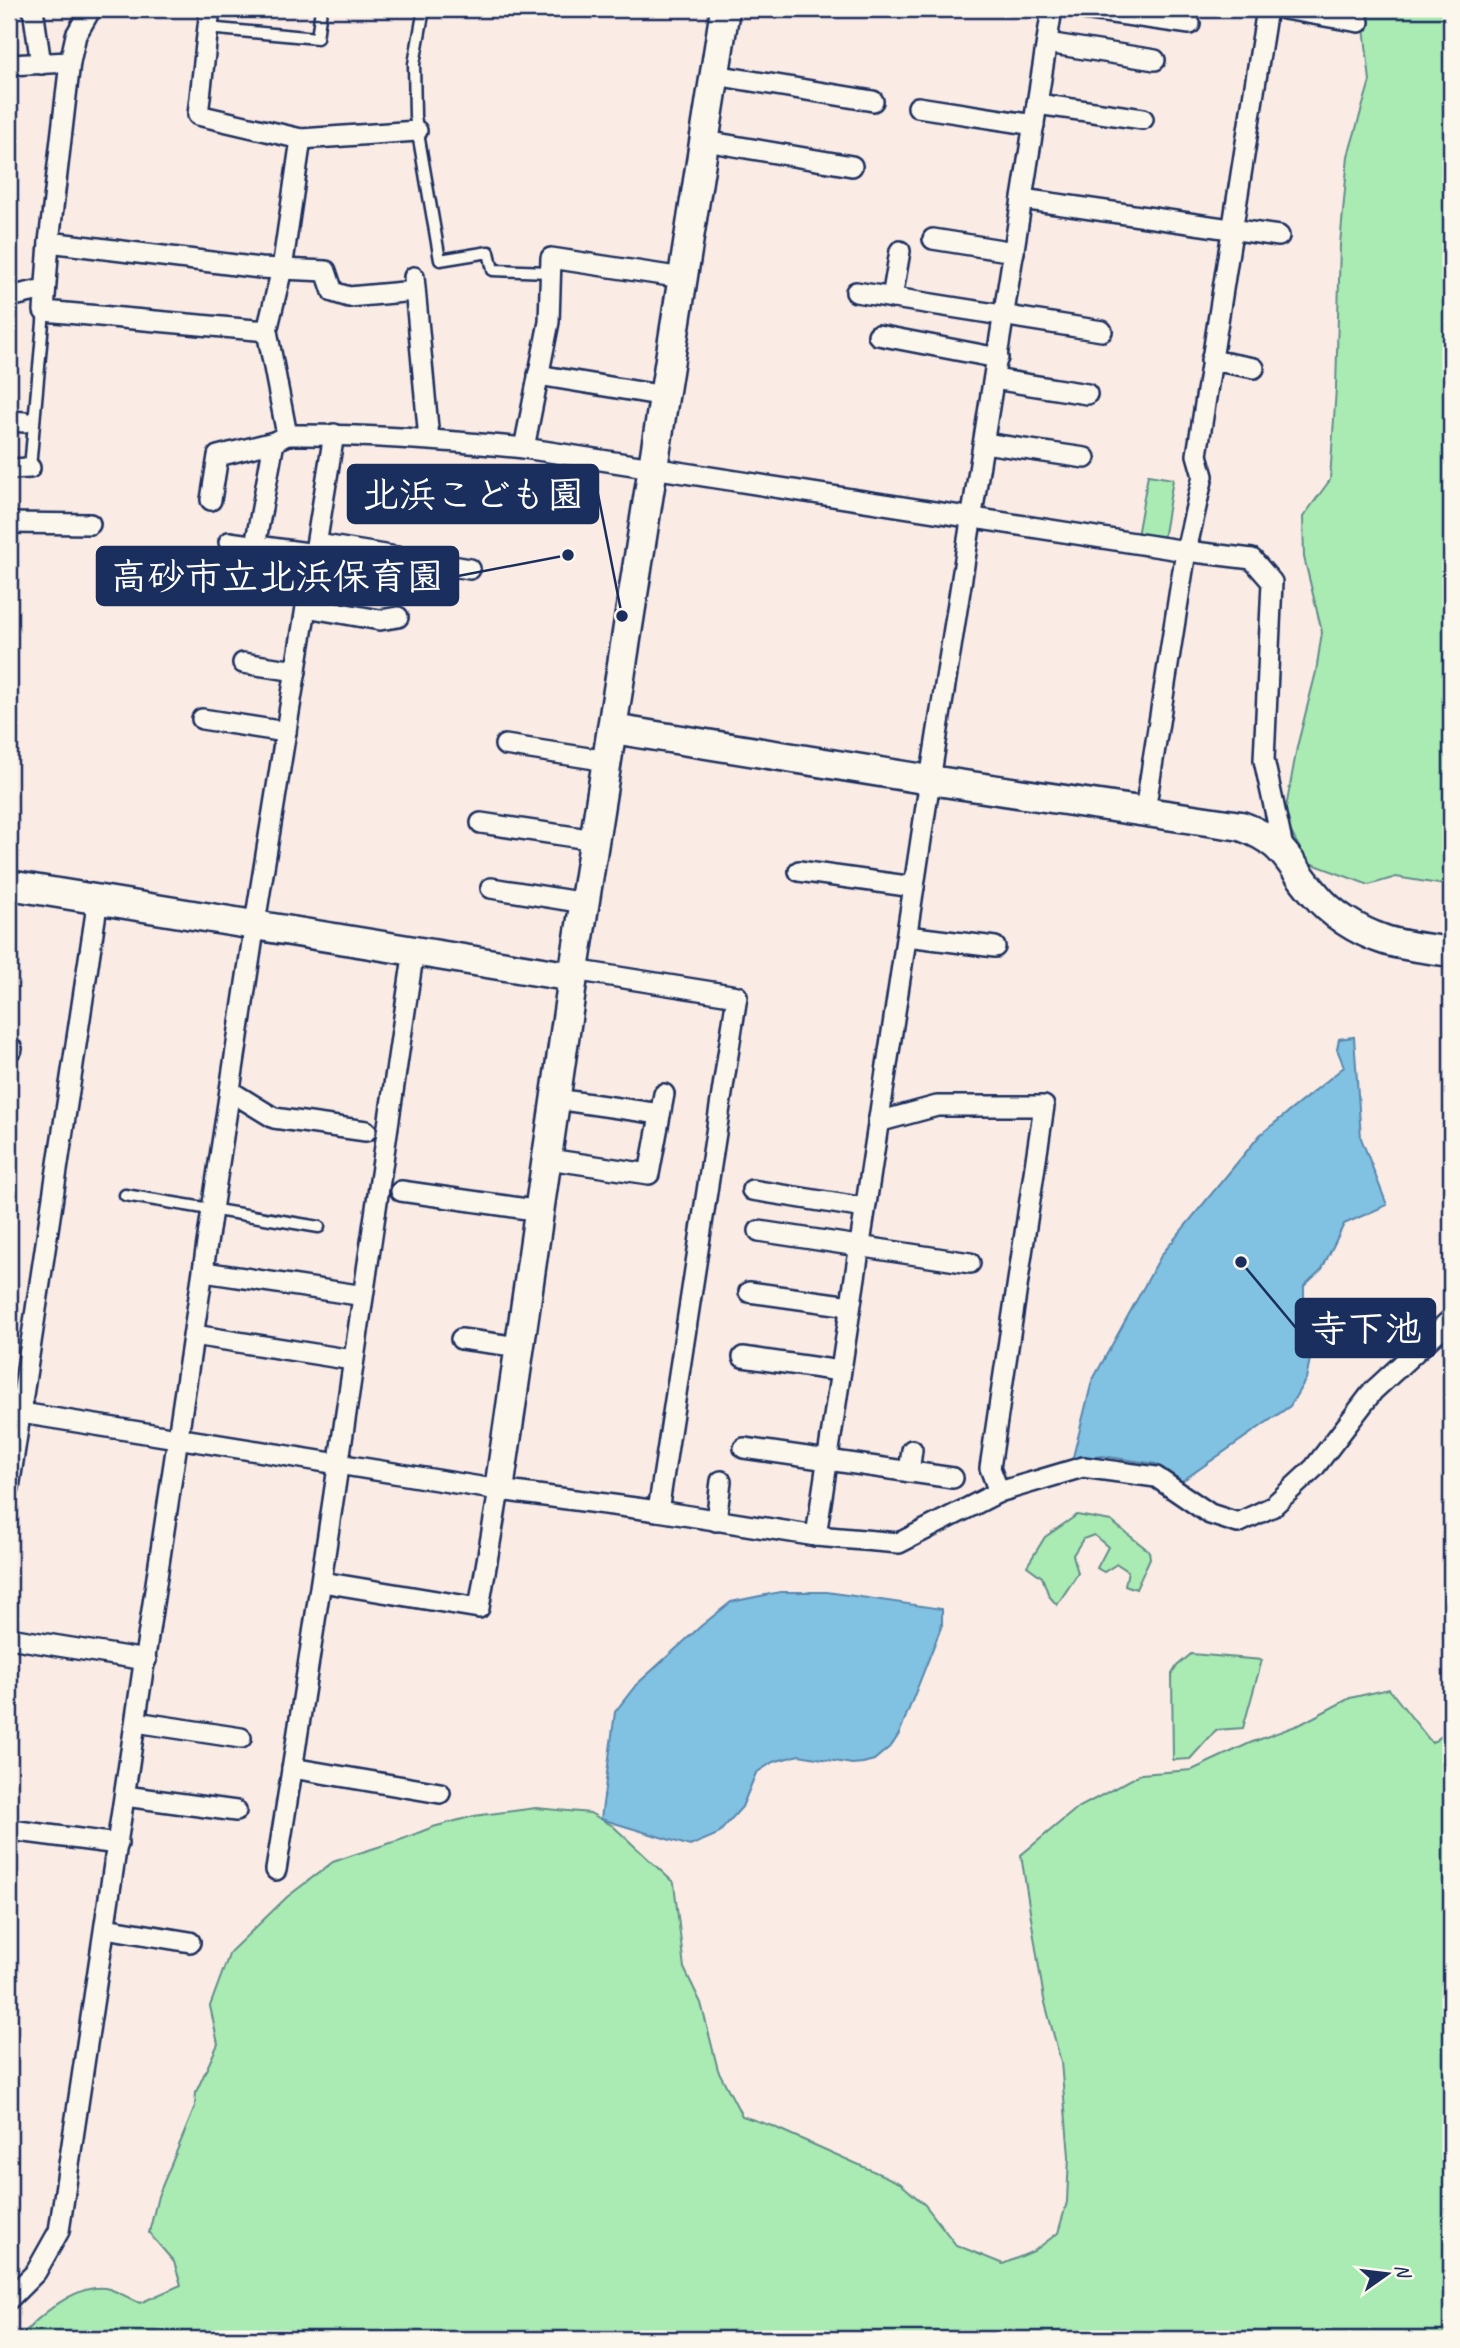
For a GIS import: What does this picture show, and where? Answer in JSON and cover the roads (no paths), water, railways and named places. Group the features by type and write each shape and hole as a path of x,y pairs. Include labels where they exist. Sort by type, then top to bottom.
{"street":[{"path":"33,9 41,64"},
{"path":"92,9 76,35 70,62 49,242 44,311 267,331"},
{"path":"322,1582 479,1608 491,1545 541,1211 574,973 725,9"},
{"path":"816,1536 930,780 1052,9"},
{"path":"1084,9 1190,24"},
{"path":"1145,811 1186,551 1203,477 1197,455 1267,9"},
{"path":"1284,9 1319,12 1359,22"},
{"path":"208,19 198,115 301,139 416,131"},
{"path":"1046,43 1155,60"},
{"path":"9,65 70,62"},
{"path":"715,75 873,101"},
{"path":"1037,104 1143,119"},
{"path":"918,107 1034,125"},
{"path":"255,546 280,439 267,331 282,268 301,139"},
{"path":"705,141 852,166"},
{"path":"1022,199 1279,236"},
{"path":"933,239 1014,252"},
{"path":"49,242 260,268 326,271 333,292 349,297 414,284 429,439"},
{"path":"892,298 900,251"},
{"path":"524,449 550,322 551,258 683,278"},
{"path":"9,297 45,289"},
{"path":"856,292 1102,331"},
{"path":"878,335 998,358"},
{"path":"1211,360 1254,368"},
{"path":"538,375 665,396"},
{"path":"994,379 1087,394"},
{"path":"9,2299 36,2272 60,2231 255,923 334,434"},
{"path":"211,500 218,456 280,439 334,434 429,439 524,449 1252,559 1272,582 1264,760 1284,852"},
{"path":"985,443 1085,458"},
{"path":"9,469 30,468"},
{"path":"9,523 90,524"},
{"path":"229,542 316,549 470,569"},
{"path":"306,607 380,620 398,617"},
{"path":"243,663 296,671"},
{"path":"202,719 286,732"},
{"path":"613,729 1241,826 1264,834 1284,852 1315,895 1342,919 1382,940 1451,952"},
{"path":"505,746 608,761"},
{"path":"481,823 596,840"},
{"path":"799,872 914,887"},
{"path":"9,885 414,950 737,996 658,1511"},
{"path":"504,885 585,903"},
{"path":"9,1489 15,1412 98,899"},
{"path":"906,936 995,947"},
{"path":"283,1863 292,1768 322,1582 337,1464 414,950"},
{"path":"230,1091 274,1118 366,1131"},
{"path":"548,1159 649,1174 664,1094"},
{"path":"556,1099 660,1114"},
{"path":"878,1122 937,1106 1044,1106 990,1468 999,1492"},
{"path":"341,1148 344,1128"},
{"path":"752,1190 865,1208"},
{"path":"401,1191 541,1211"},
{"path":"759,1231 970,1263"},
{"path":"204,1272 358,1295"},
{"path":"749,1292 850,1306"},
{"path":"15,1412 499,1490 816,1536 900,1543 999,1492 1083,1467 1156,1477 1210,1514 1238,1523 1272,1507 1314,1468 1373,1391 1451,1319"},
{"path":"194,1335 346,1359"},
{"path":"461,1339 520,1347"},
{"path":"743,1357 841,1371"},
{"path":"744,1448 953,1478"},
{"path":"909,1472 912,1450"},
{"path":"716,1521 721,1481"},
{"path":"9,1638 146,1660"},
{"path":"136,1722 242,1738"},
{"path":"292,1768 440,1793"},
{"path":"125,1796 236,1811"},
{"path":"18,1832 118,1844"},
{"path":"105,1928 190,1942"}],"lane":[{"path":"208,19 317,38 321,9"},
{"path":"424,9 414,64 416,131 440,260 489,252 493,270 550,272"},
{"path":"30,468 44,311"},
{"path":"125,1195 319,1227"}],"water":[{"path":"1354,1037 1361,1138 1387,1205 1344,1224 1322,1269 1304,1286 1304,1315 1311,1354 1306,1379 1290,1406 1182,1481 1156,1464 1102,1456 1072,1461 1092,1381 1162,1254 1260,1135 1344,1067 1337,1049 1339,1039"},
{"path":"780,1592 827,1592 942,1609 942,1625 899,1734 892,1745 874,1760 863,1763 852,1764 799,1755 773,1762 756,1773 742,1807 718,1834 690,1846 601,1819 615,1712 636,1685 731,1602"}],"place":[{"name":"高砂市立北浜保育園","path":"568,555"},
{"name":"北浜こども園","path":"622,616"},
{"name":"寺下池","path":"1241,1262"}]}
